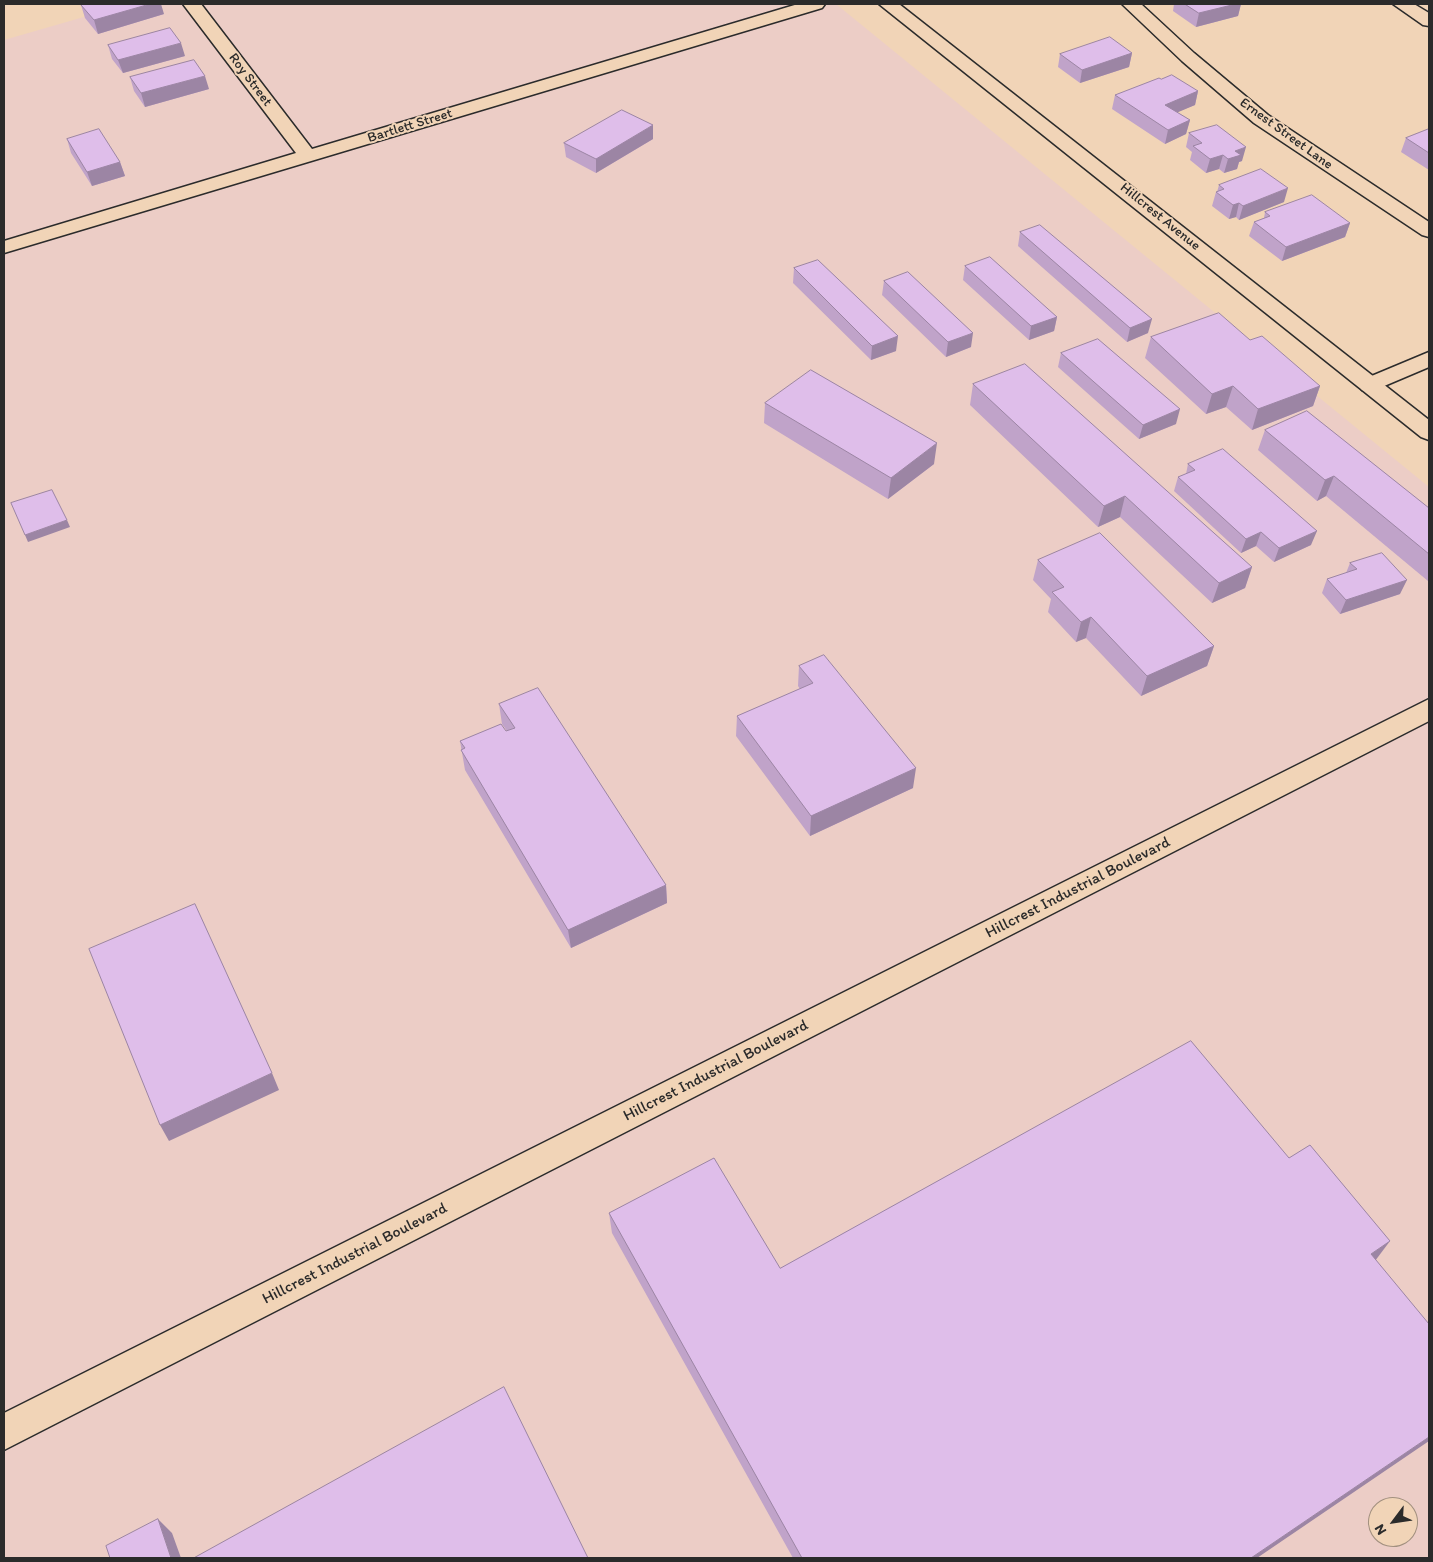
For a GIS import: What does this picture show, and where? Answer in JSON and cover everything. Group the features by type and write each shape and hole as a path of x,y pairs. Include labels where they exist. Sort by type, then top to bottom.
{"street":[{"name":"Roy Street","path":"192,4 308,156"},
{"name":"Bartlett Street","path":"4,247 816,4"},
{"name":"Hillcrest Avenue","path":"888,4 1429,432"},
{"name":"Ernest Street Lane","path":"1131,4 1188,57 1261,119 1429,231"},
{"path":"1402,4 1429,21"},
{"path":"1370,385 1429,359"},
{"name":"Hillcrest Industrial Boulevard","path":"4,1432 1429,710"}],"shaded area":[{"path":"129,4 836,4 1429,487 1429,1558 4,1558 4,40"}],"building":[{"path":"150,4 94,20 81,5"},
{"path":"1185,4 1236,4 1199,13"},
{"path":"170,28 181,43 118,60 108,45"},
{"path":"1110,37 1132,53 1082,70 1060,54"},
{"path":"194,60 205,76 141,93 130,77"},
{"path":"1172,75 1198,91 1165,105 1190,120 1168,130 1115,95 1159,78"},
{"path":"622,110 653,125 596,159 564,143"},
{"path":"1217,125 1246,147 1235,151 1241,155 1228,159 1223,155 1210,159 1193,146 1202,143 1189,133"},
{"path":"99,129 120,162 87,172 67,139"},
{"path":"1429,129 1429,153 1406,138"},
{"path":"1261,169 1288,188 1243,206 1239,203 1233,205 1216,192 1224,189 1219,185"},
{"path":"1312,195 1350,223 1286,247 1254,222 1270,216 1265,212"},
{"path":"1040,225 1152,319 1130,328 1020,232"},
{"path":"990,257 1057,317 1031,326 965,266"},
{"path":"818,260 898,336 872,346 794,268"},
{"path":"908,272 973,333 948,342 884,281"},
{"path":"1219,313 1250,340 1262,336 1320,386 1258,409 1233,386 1212,394 1151,337"},
{"path":"1098,339 1180,409 1143,425 1061,353"},
{"path":"1025,364 1252,567 1219,583 1125,496 1104,506 973,384"},
{"path":"811,370 937,443 891,478 765,403"},
{"path":"1307,411 1429,508 1429,554 1334,476 1325,480 1265,430"},
{"path":"1223,449 1317,531 1279,548 1261,532 1246,539 1178,477 1195,470 1188,464"},
{"path":"52,490 67,520 25,535 11,503"},
{"path":"1100,533 1214,646 1147,676 1091,617 1081,622 1052,592 1064,587 1038,560"},
{"path":"1382,553 1407,580 1346,600 1327,579 1357,569 1350,563"},
{"path":"824,655 916,768 811,816 737,716 813,683 799,666"},
{"path":"538,688 666,885 568,930 461,750 465,748 460,741 501,724 506,731 515,728 499,704"},
{"path":"195,904 272,1073 160,1125 89,949"},
{"path":"1191,1041 1289,1158 1310,1145 1390,1241 1371,1254 1429,1324 1429,1437 1251,1558 802,1558 609,1213 714,1158 780,1268"},
{"path":"504,1387 588,1558 194,1558"},
{"path":"158,1519 171,1558 110,1558 106,1546"}]}
